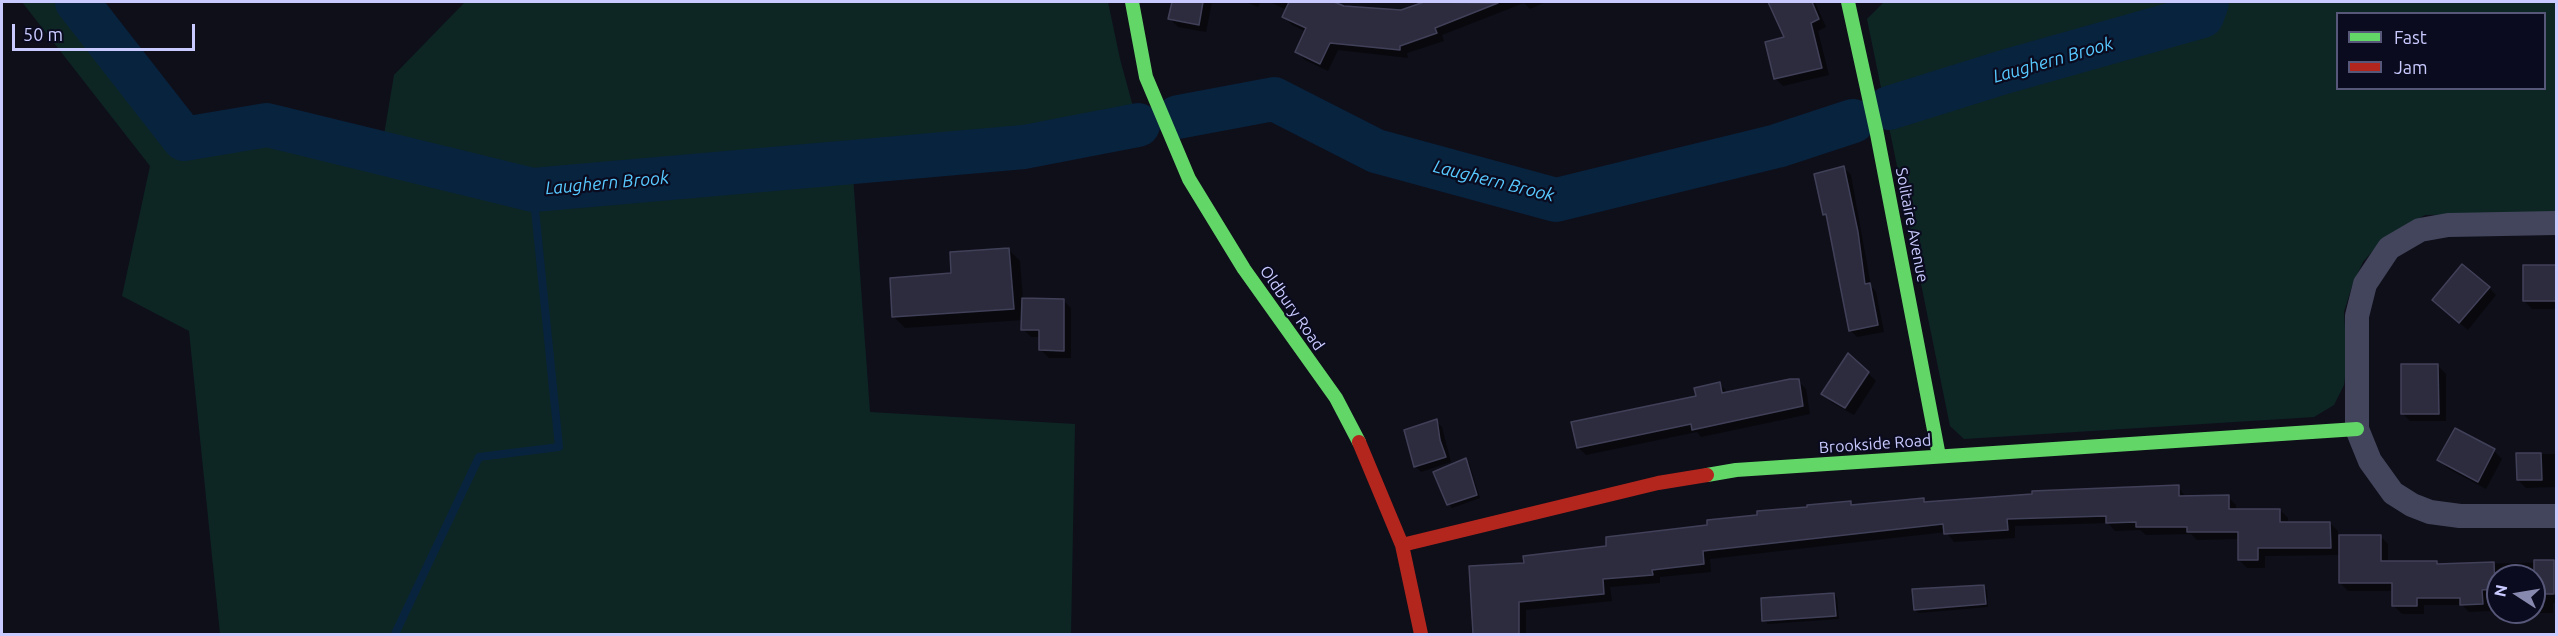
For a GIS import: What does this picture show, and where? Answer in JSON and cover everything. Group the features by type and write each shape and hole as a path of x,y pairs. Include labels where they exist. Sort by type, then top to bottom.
{"street":[{"name":"Oldbury Road","path":"1132,2 1146,77 1189,179 1244,269 1336,398 1367,458 1402,545 1421,634"},
{"name":"Solitaire Avenue","path":"1848,2 1877,134 1939,456"},
{"path":"2556,222 2448,225 2420,230 2389,248 2365,284 2357,316 2357,429 2370,461 2393,493 2412,505 2430,512 2460,516 2556,516"},
{"name":"Brookside Road","path":"1402,545 1658,483 1736,470 2357,429"}],"green space":[{"path":"22,2 77,2 184,139 267,125 381,153 394,75 465,2 1108,2 1120,59 1138,125 1024,147 852,162 870,412 1075,424 1071,634 220,634 189,331 122,296 150,166"},
{"path":"1884,2 2556,2 2556,213 2425,215 2384,238 2363,262 2344,312 2347,362 2344,385 2334,405 2314,417 1964,439 1950,426 1867,19"}],"building":[{"path":"1172,2 1203,2 1199,25 1168,19"},
{"path":"1289,2 1334,2 1344,6 1401,10 1424,2 1498,3 1435,28 1437,33 1400,46 1400,50 1330,43 1320,64 1295,52 1306,28 1282,17"},
{"path":"1768,2 1812,2 1819,19 1811,23 1822,68 1774,79 1765,42 1784,37"},
{"path":"1844,166 1858,232 1865,284 1870,283 1878,325 1849,331 1826,214 1823,215 1814,174"},
{"path":"1009,248 1014,309 892,317 890,278 951,273 950,252"},
{"path":"2462,264 2490,287 2459,323 2432,300"},
{"path":"2523,265 2556,265 2556,301 2523,301"},
{"path":"1022,298 1064,299 1064,351 1039,350 1039,330 1021,330"},
{"path":"1848,353 1869,372 1845,408 1821,394"},
{"path":"2401,364 2438,364 2439,414 2401,414"},
{"path":"1799,379 1803,406 1692,430 1691,424 1577,448 1571,422 1696,396 1694,388 1720,382 1722,393"},
{"path":"1437,419 1440,440 1446,457 1414,467 1404,430"},
{"path":"2455,428 2495,449 2478,482 2437,460"},
{"path":"2516,453 2541,453 2542,480 2517,480"},
{"path":"1466,458 1477,495 1447,505 1433,472"},
{"path":"2179,485 2179,496 2229,495 2229,509 2280,509 2280,522 2330,522 2331,548 2258,548 2258,560 2238,560 2238,532 2187,532 2187,527 2136,527 2136,522 2106,523 2106,516 2007,519 2008,530 1944,534 1943,524 1703,551 1704,564 1652,570 1653,575 1603,579 1604,594 1519,602 1519,634 1473,634 1469,566 1524,563 1523,556 1606,546 1606,537 1707,525 1707,520 1757,515 1757,511 1851,501 1851,505 1924,498 1924,502 2032,494 2032,491"},
{"path":"2339,535 2381,535 2381,561 2437,561 2437,564 2494,562 2494,564 2486,564 2486,590 2482,590 2483,604 2460,605 2460,598 2417,598 2417,606 2392,606 2392,583 2339,583"},
{"path":"2534,560 2554,560 2554,594 2546,594 2546,564 2534,564"},
{"path":"1984,585 1986,604 1914,610 1912,589"},
{"path":"1834,593 1836,616 1762,621 1761,598"}],"waterway":[{"name":"Laughern Brook","path":"77,2 184,139 267,125 533,190 1024,147 1138,125"},
{"name":"Laughern Brook","path":"1889,108 2004,72 2202,16 2207,2"},
{"name":"Laughern Brook","path":"1178,117 1274,99 1376,151 1556,200 1777,146 1853,121"},
{"path":"395,634 479,457 559,447 533,190"}],"traffic: fast":[{"path":"1132,2 1146,77 1189,179 1244,269 1336,398 1359,442"},
{"path":"1848,2 1877,134 1939,456"},
{"path":"1707,475 1736,470 2357,429"}],"traffic: jam":[{"path":"1359,442 1402,545 1421,634"},
{"path":"1402,545 1658,483 1707,475"}]}
